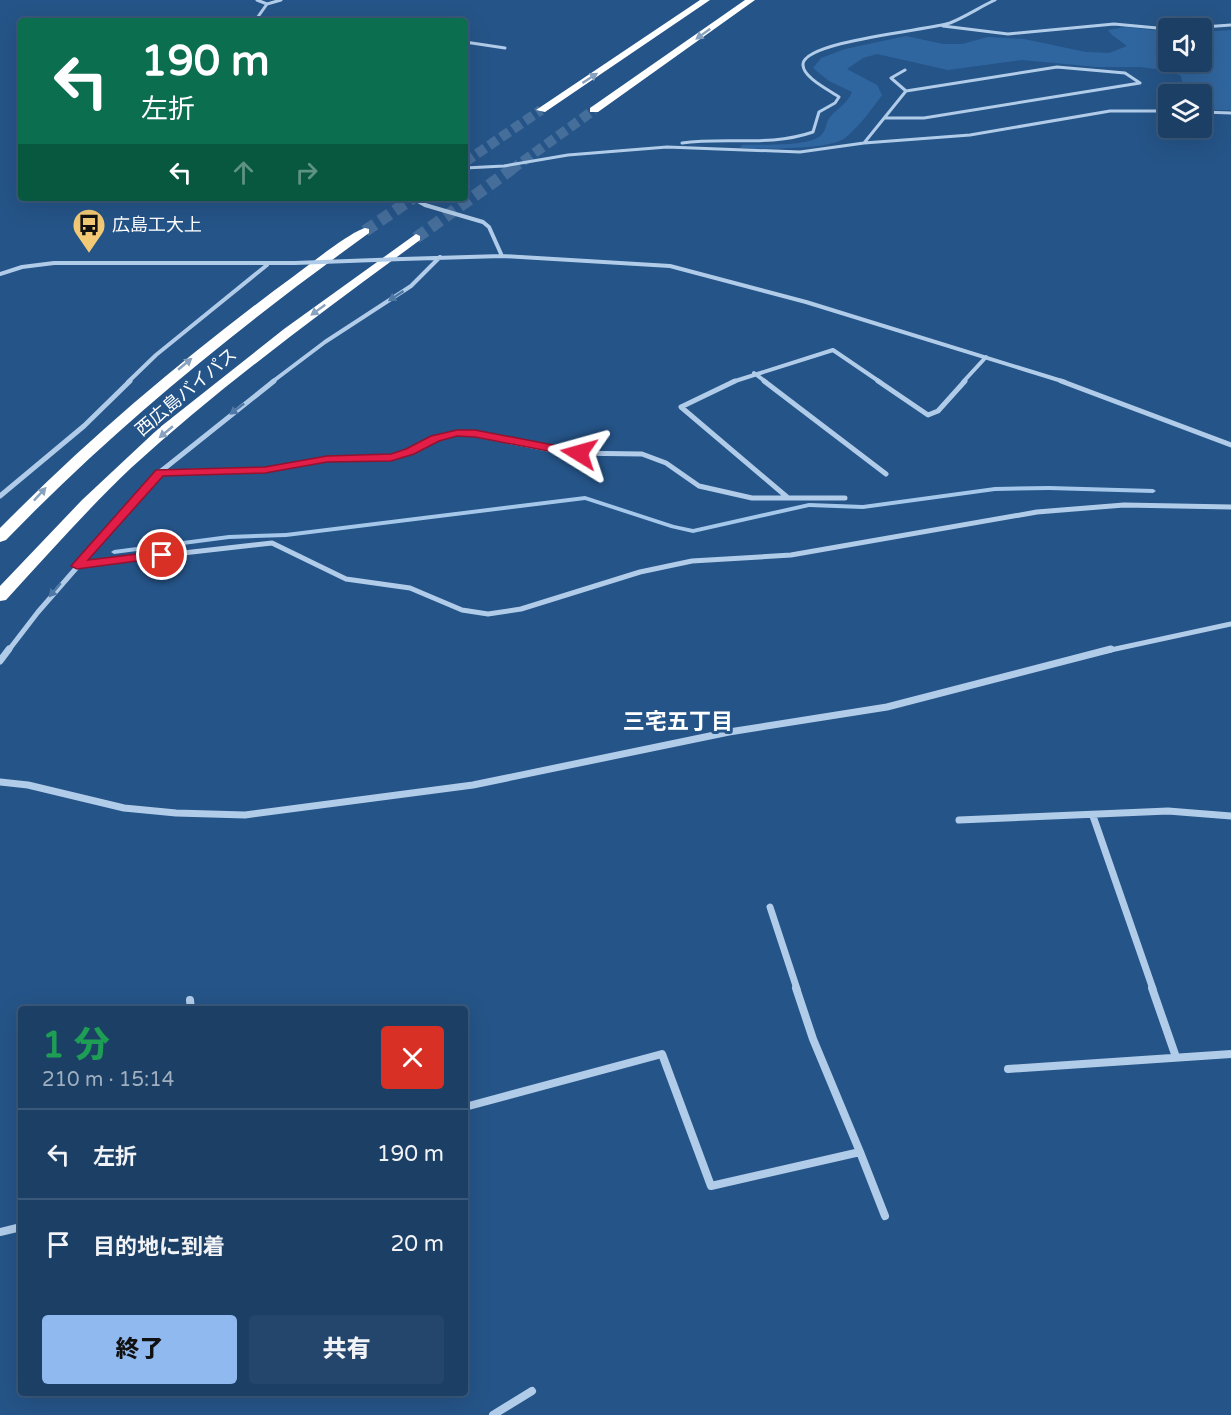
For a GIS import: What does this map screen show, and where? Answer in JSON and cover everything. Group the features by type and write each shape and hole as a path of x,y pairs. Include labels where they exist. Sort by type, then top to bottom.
{"highway":[{"path":"541,110 706,0"},
{"path":"594,110 751,0"},
{"name":"西広島バイパス","path":"0,537 48,486 126,413 275,294 365,231"},
{"name":"西広島バイパス","path":"0,596 88,502 162,434 260,353 416,238"}],"street":[{"path":"257,0 267,4 281,0"},
{"path":"667,147 702,140 772,140 804,137 813,132 819,112 835,103 839,97 806,73 803,65 805,59 812,53 836,45 939,25 995,0"},
{"path":"257,18 267,4"},
{"path":"939,25 1008,34 1114,24 1158,28"},
{"path":"1212,26 1231,25"},
{"path":"468,42 505,48"},
{"path":"864,143 906,91 1057,66 1113,74 1125,73 1140,83 924,118 886,118"},
{"path":"904,70 891,78 906,91"},
{"path":"468,168 504,166 613,150 667,147 694,146 779,152 815,150 864,143 970,135 1110,111 1158,111"},
{"path":"1212,112 1231,113"},
{"path":"418,201 483,222 489,227 502,256"},
{"path":"0,274 54,261 267,264 502,256 670,266 693,270 807,302 1054,378 1231,445"},
{"path":"0,661 77,566 160,472 325,342 411,286 440,257"},
{"path":"0,496 84,426 156,355 267,264"},
{"path":"788,498 681,406 754,374 833,350 928,415 938,411 986,357"},
{"path":"754,374 886,474"},
{"path":"160,472 265,470 327,459 391,458 410,452 445,435 467,433 568,453 642,454 666,463 699,486 753,498 845,498"},
{"path":"77,566 272,543 346,579 410,588 462,610 488,614 520,609 640,572 692,561 791,555 1037,512 1124,505 1231,507"},
{"path":"0,782 36,784 105,805 170,813 211,815 245,814 450,788 729,732 887,707 1116,648 1231,624"},
{"path":"959,820 1168,811 1231,816"},
{"path":"1093,816 1176,1057"},
{"path":"770,907 813,1039 885,1216"},
{"path":"190,1000 191,1006"},
{"path":"468,1106 663,1054 711,1186 860,1152"},
{"path":"1008,1069 1231,1054"},
{"path":"0,1232 18,1228"},
{"path":"493,1415 532,1391"}],"shaded area":[{"path":"1126,27 1158,31 1158,69 1097,67 1022,60 948,70 877,54 863,58 847,69 877,85 882,95 845,138 837,142 811,147 740,148 742,145 803,142 822,135 830,117 845,103 852,92 829,81 813,68 821,58 845,49 906,36 943,44 962,44 988,37 1024,39 1086,52 1109,53 1127,46 1108,30"},
{"path":"1231,30 1231,110 1212,110 1212,84 1183,84 1181,76 1174,72 1212,72 1212,31"}],"waterway":[{"path":"114,552 229,537 286,535 585,498 673,527 693,531 809,505 863,507 995,489 1153,491"}],"tunnel":[{"path":"468,160 541,110"},
{"path":"511,170 594,110"},
{"path":"468,200 513,168"},
{"path":"365,231 409,201"},
{"path":"416,238 467,201"}],"place":[{"name":"広島工大上","path":"89,254"}],"district":[{"name":"三宅五丁目","path":"678,721"}],"route":[{"path":"162,555 77,566 160,472 265,470 327,459 391,458 410,452 435,438 457,433 475,434 568,453 579,453"}]}
